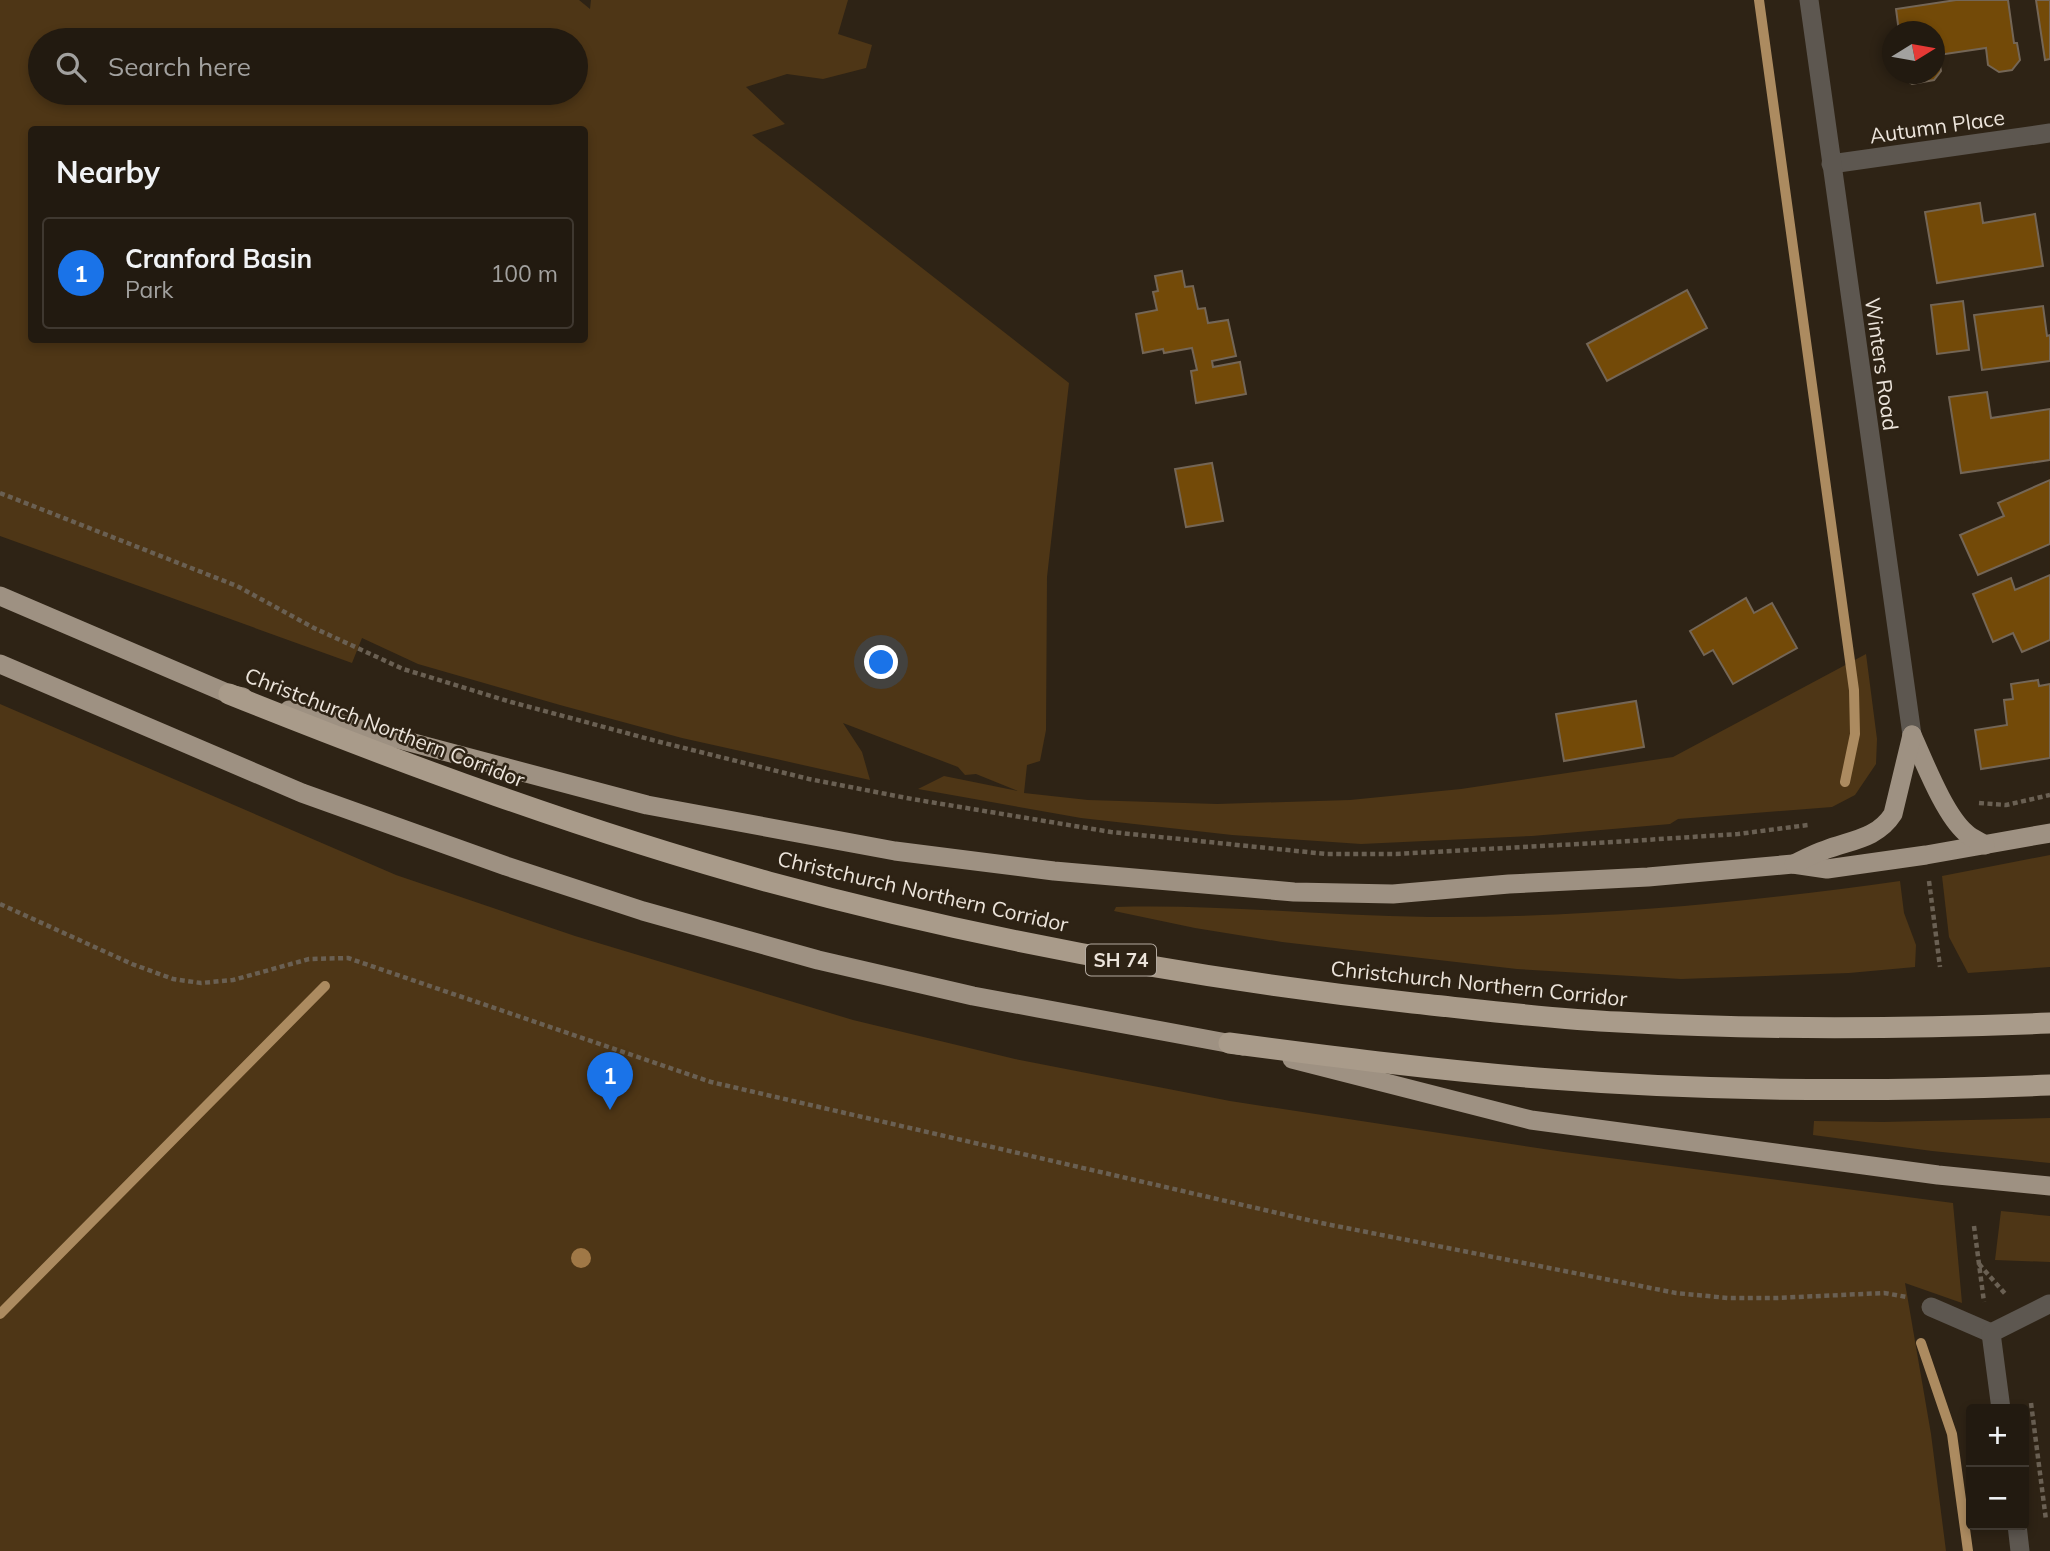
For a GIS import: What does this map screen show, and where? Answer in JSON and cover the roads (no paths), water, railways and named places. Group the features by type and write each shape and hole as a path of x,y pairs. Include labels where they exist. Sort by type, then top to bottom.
{"highway":[{"name":"Christchurch Northern Corridor","path":"0,596 229,694 377,754 480,791 607,834 767,881 974,931 1181,971 1375,999 1616,1022 1833,1027 2050,1023"},
{"path":"0,664 302,793 506,866 643,911 818,960 960,993 1229,1042 1391,1064 1552,1079 1808,1090 1920,1090 2050,1085"},
{"path":"229,694 647,805 895,851 1054,871 1294,892 1393,894 1509,884 1648,877 1793,864 1827,869 2050,833"},
{"path":"1912,735 1942,798 1957,822 1965,833 1985,845"},
{"path":"1793,864 1869,836 1888,822 1893,814 1912,735"},
{"path":"1229,1042 1531,1120 1938,1175 2050,1186"}],"street":[{"name":"Winters Road","path":"1809,0 1912,735"},
{"name":"Autumn Place","path":"1831,164 2050,133"},
{"path":"1931,1307 1991,1333 2049,1304"},
{"path":"1991,1333 2000,1404"},
{"path":"2018,1530 2020,1551"}],"waterway":[{"path":"1759,0 1854,690 1855,734 1845,782"},
{"path":"0,1314 325,986"},
{"path":"1921,1343 1952,1434 1968,1551"}],"place":[{"name":"Cranford Basin","path":"610,1110"}]}
